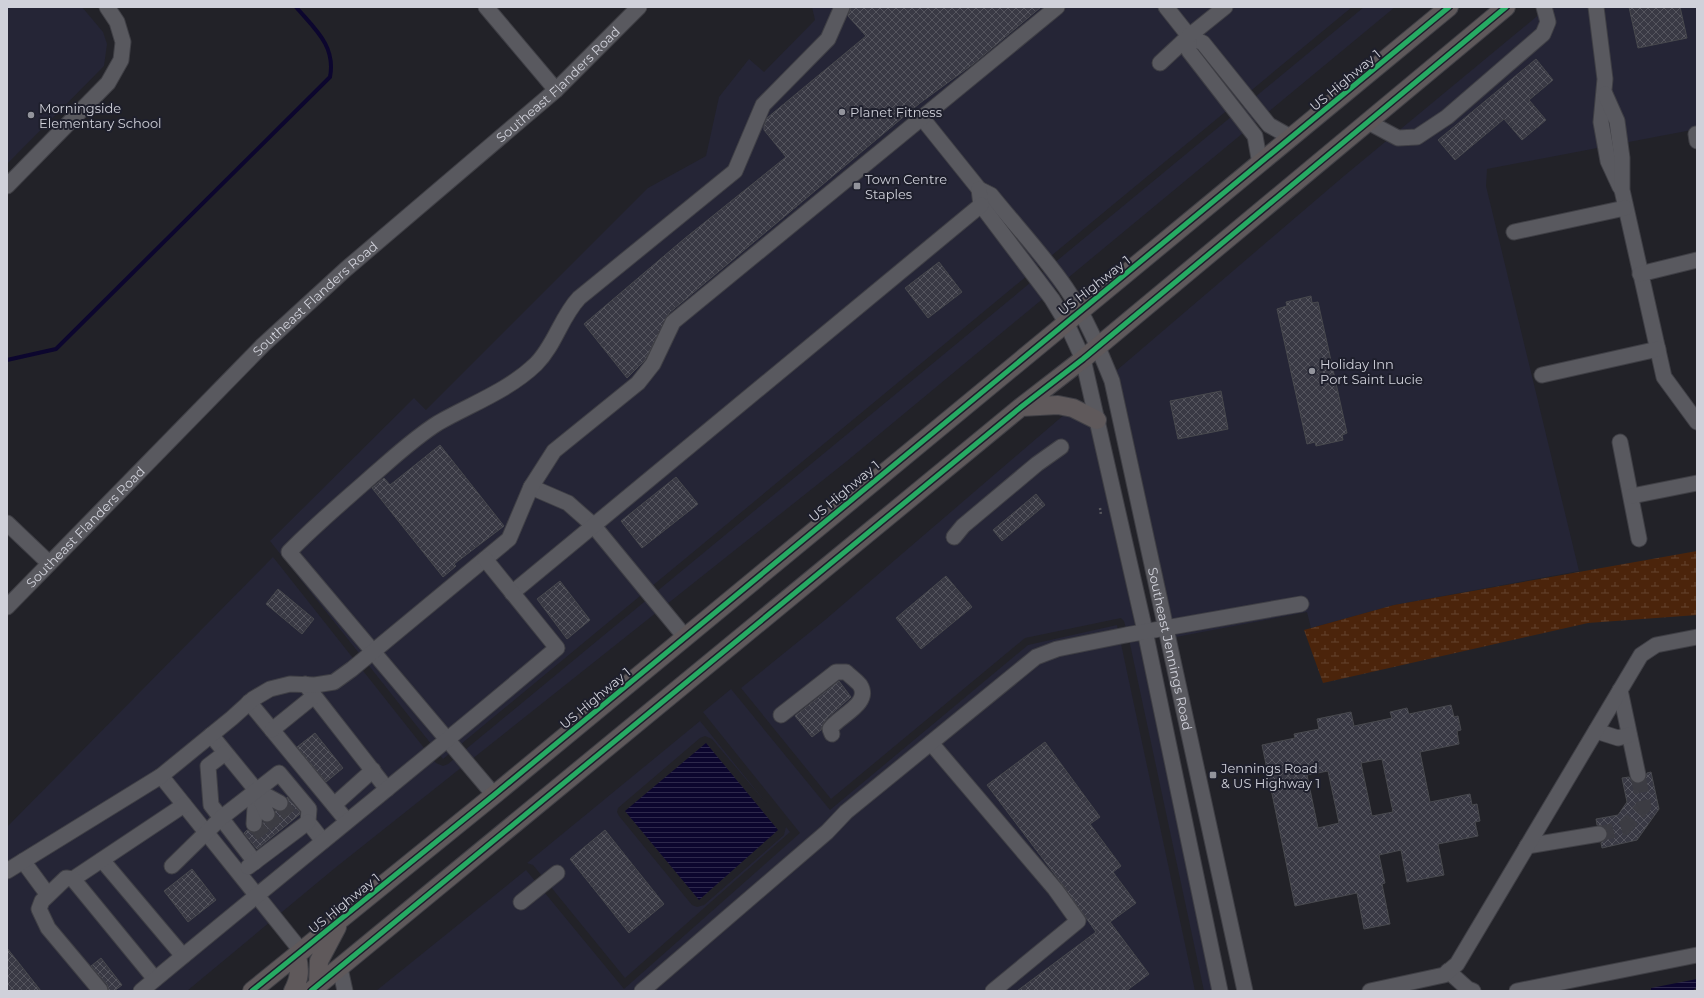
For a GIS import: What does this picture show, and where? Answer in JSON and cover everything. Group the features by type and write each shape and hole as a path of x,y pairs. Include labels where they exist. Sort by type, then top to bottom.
{"main road":[{"name":"US Highway 1","path":"252,991 494,795 1449,7"},
{"path":"317,989 340,968 1021,407 1083,359 1506,7"},
{"path":"1021,407 1058,405 1073,408 1097,420"},
{"path":"317,989 319,962 340,921"},
{"path":"292,991 299,980 299,954"}],"street":[{"path":"7,186 108,83 121,60 123,42 117,22 107,7"},
{"path":"486,7 556,90"},
{"name":"Southeast Flanders Road","path":"7,607 263,345 346,269 556,90 639,7"},
{"path":"494,795 289,552 308,533 409,444 438,424 494,395 536,363 555,338 569,309 579,298 735,171 763,105 828,39 842,7"},
{"path":"272,730 310,690 334,682 374,651 509,539 531,487 554,451 638,383 653,364 673,322 1057,7"},
{"path":"1166,7 1189,36 1203,43 1269,125 1292,138"},
{"path":"1160,63 1189,36 1225,7"},
{"path":"1368,122 1398,138 1417,137 1447,117 1543,34 1548,22 1544,7"},
{"path":"1596,7 1605,79 1605,94 1601,122 1608,161 1622,190 1664,377 1697,422"},
{"path":"1189,36 1189,51 1255,136 1260,164"},
{"path":"512,593 981,205 979,189 922,118"},
{"name":"Southeast Jennings Road","path":"979,189 992,195 1066,288 1081,312 1098,346 1112,381 1245,991"},
{"name":"Southeast Jennings Road","path":"981,205 1052,299 1066,322 1083,359 1145,632 1220,991"},
{"path":"1514,232 1626,208"},
{"path":"1640,274 1697,260"},
{"path":"1542,375 1658,349"},
{"path":"1620,442 1632,496 1639,539"},
{"path":"954,537 963,526 1061,446"},
{"path":"1632,496 1697,483"},
{"path":"531,487 568,503 593,525 685,637"},
{"path":"7,523 49,563"},
{"path":"141,991 323,840 448,740 557,648 485,559"},
{"path":"642,991 827,832 846,812 1036,657 1057,649 1301,604"},
{"path":"1370,991 1444,975 1457,964 1641,655 1656,646 1697,637"},
{"path":"781,715 836,672 846,672 860,686 862,694 859,704 830,729 832,734"},
{"path":"7,871 161,776 249,702 270,689 290,684 310,690 387,789"},
{"path":"1620,690 1638,775"},
{"path":"249,702 347,821"},
{"path":"1596,731 1618,738 1629,736"},
{"path":"211,735 256,790 267,814"},
{"path":"931,743 1055,889 1078,922 994,991"},
{"path":"225,753 208,766 210,805 255,862"},
{"path":"334,805 373,770"},
{"path":"172,866 221,818 279,773 309,809 301,821 270,845 255,862 240,874"},
{"path":"161,776 240,874 299,954"},
{"path":"256,790 280,803"},
{"path":"254,824 256,790"},
{"path":"100,990 48,928 39,909 42,901 66,878 73,879 184,805"},
{"path":"301,821 323,840"},
{"path":"1527,846 1599,834"},
{"path":"270,845 287,870"},
{"path":"102,860 183,956"},
{"path":"23,861 48,895"},
{"path":"521,902 557,873"},
{"path":"73,879 155,979"},
{"path":"1517,991 1697,955"},
{"path":"340,968 345,991"},
{"path":"1448,971 1468,989 1473,991"}],"path":[{"path":"1100,508 1101,515"}],"shaded area":[{"name":"Morningside Elementary School","path":"7,7 82,7 103,32 107,44 104,66 7,164"},
{"path":"812,7 1352,7 443,759 270,541 414,398 426,410 648,188 706,156 719,97 749,59 764,72 815,20"},
{"path":"1364,7 1395,7 847,461 335,868 187,991 7,991 7,827 273,557 436,763 443,766 448,764"},
{"path":"1548,7 1697,7 1697,129 1487,169 1486,186 1579,571 1394,605 1311,628 1307,612 1176,637 1120,379 1116,371 1344,176"},
{"path":"1065,414 1090,425 1139,643 1212,991 1204,991 1130,644 1124,621 1121,618 1025,638 831,799 741,688 825,620"},
{"path":"1117,625 1195,991 376,991 526,870 624,989 800,833 703,712 731,689 830,810 1028,645"},
{"path":"700,721 767,804 712,739 705,736 700,738 618,808 617,812 619,816 692,905 697,907 704,905 784,835 786,827 790,832 625,978 533,865 527,863"},
{"path":"706,743 778,830 699,900 625,811"},
{"path":"1697,979 1697,987 1692,991 1651,991 1651,988"}],"green space":[{"path":"1697,551 1697,615 1588,623 1323,683 1304,630 1394,605"}],"building":[{"path":"851,7 1041,7 973,64 920,103 669,313 645,360 627,378 584,324 684,239 786,157 764,130 767,118 866,36 848,16"},
{"path":"1629,7 1680,7 1687,38 1638,48"},
{"path":"1536,59 1553,80 1529,100 1546,120 1522,140 1504,119 1455,160 1438,140"},
{"path":"939,262 962,292 928,318 905,288"},
{"name":"Holiday Inn Port Saint Lucie","path":"1311,296 1312,303 1318,302 1347,433 1342,435 1343,440 1316,446 1315,442 1307,444 1277,309 1287,306 1286,302"},
{"path":"1221,391 1228,429 1178,439 1170,401"},
{"path":"440,445 504,526 454,564 456,566 443,577 372,488 384,478 390,485"},
{"path":"676,477 698,504 642,548 621,521"},
{"path":"1036,494 1045,505 1002,541 993,530"},
{"path":"946,576 972,607 921,649 896,618"},
{"path":"560,581 590,620 567,639 537,599"},
{"path":"278,589 314,619 302,634 266,604"},
{"path":"839,681 851,697 827,718 821,730 812,737 795,716"},
{"path":"1451,705 1454,717 1458,716 1461,730 1457,731 1459,744 1420,752 1430,802 1470,794 1472,805 1477,804 1480,821 1475,822 1478,836 1438,844 1444,875 1407,882 1401,850 1379,855 1385,883 1382,884 1390,924 1364,929 1357,893 1295,906 1262,745 1295,738 1294,734 1319,729 1317,719 1351,712 1354,726 1392,718 1390,712 1407,708 1409,714","holes":["1382,759 1393,812 1372,816 1361,763","1328,771 1339,823 1318,828 1307,775"]},
{"path":"315,733 343,768 326,782 297,747"},
{"path":"1045,742 1100,817 1090,824 1121,866 1113,872 1136,903 1110,922 1149,974 1126,991 1017,991 1096,932 1062,884 987,785"},
{"path":"1651,772 1659,809 1637,840 1602,848 1601,843 1607,838 1608,832 1602,826 1597,825 1596,819 1618,815 1627,802 1622,778 1629,777 1632,781 1639,784 1644,781 1647,773"},
{"path":"287,797 300,812 300,814 257,849 244,833 247,830 253,833 258,832 262,829 263,822 270,822 274,820 275,811 285,810 289,803"},
{"path":"605,830 664,904 629,933 570,859"},
{"path":"192,869 216,900 188,922 164,891"},
{"path":"7,948 41,991 7,991"},
{"path":"101,958 122,985 114,991 109,991 107,984 91,966"}],"waterway":[{"path":"7,360 56,349 330,77 331,66 327,47 317,31 296,7"}],"tunnel":[{"path":"1599,834 1624,828 1644,806 1638,775"},
{"path":"280,803 294,820"},
{"path":"267,814 280,831"},
{"path":"254,824 268,841"}],"cycle path":[{"path":"252,991 494,795 1449,7"},
{"path":"311,991 1021,407 1083,359 1506,7"}],"place":[{"name":"Planet Fitness","path":"842,112"},
{"name":"Morningside Elementary School","path":"31,115"},
{"name":"Town Centre Staples","path":"857,186"},
{"name":"Holiday Inn Port Saint Lucie","path":"1312,371"},
{"name":"Jennings Road & US Highway 1","path":"1213,775"}]}
